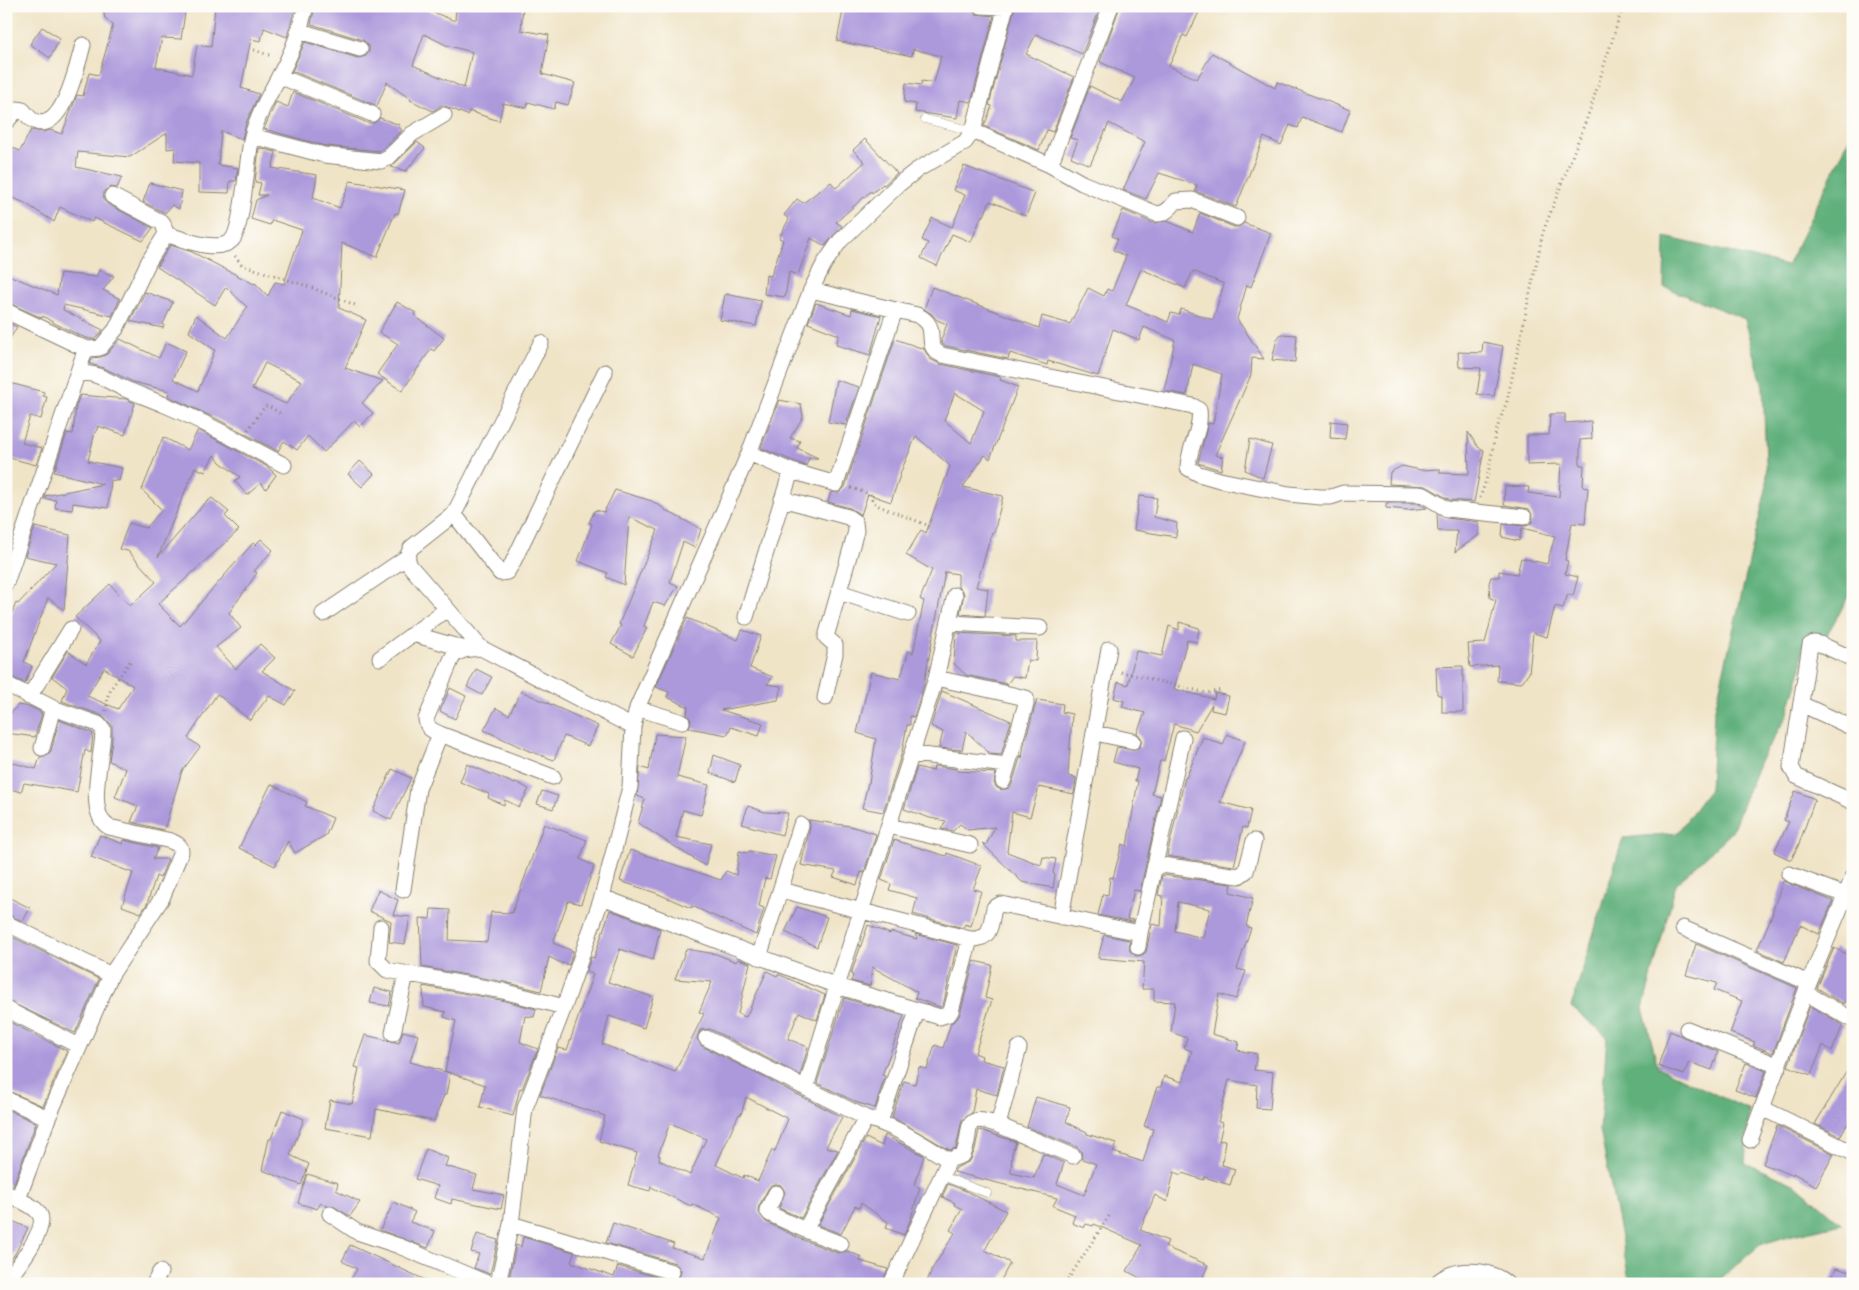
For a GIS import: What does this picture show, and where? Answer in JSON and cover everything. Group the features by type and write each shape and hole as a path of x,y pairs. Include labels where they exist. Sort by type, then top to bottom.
{"street":[{"path":"166,234 200,245 225,244 233,239 237,228 252,136 261,111 300,31 306,6"},
{"path":"498,1284 511,1224 526,1108 564,1007 602,897 630,787 637,708 749,453 810,290 824,264 840,241 899,184 917,170 965,142 972,132 1006,7 981,6"},
{"path":"1050,164 1111,6"},
{"path":"300,31 360,49"},
{"path":"6,122 18,109 23,110 33,121 49,121 56,114 72,86 83,45"},
{"path":"279,76 372,114"},
{"path":"252,136 324,155 381,161 388,158 412,134 444,115"},
{"path":"972,132 1050,164 1082,183 1157,214 1167,211 1176,201 1192,200 1237,218"},
{"path":"6,311 86,348 100,348 116,329 149,261 166,234 163,223 112,196"},
{"path":"810,290 926,319 930,323 932,347 942,355 1193,406 1199,410 1200,420 1188,457 1188,468 1199,474 1229,482 1307,496 1331,496 1343,493 1418,494 1424,495 1446,509 1524,518"},
{"path":"749,453 791,470 836,484 895,310"},
{"path":"323,614 407,557 411,548 454,514 540,343"},
{"path":"6,583 86,348"},
{"path":"454,514 500,573 507,572 605,372"},
{"path":"77,375 83,373 99,377 165,405 284,466"},
{"path":"746,617 791,470"},
{"path":"782,499 848,517 855,522 856,531 826,637 835,645 835,654 825,698"},
{"path":"407,557 410,566 481,648 634,727"},
{"path":"839,592 908,614"},
{"path":"806,1087 860,912 913,754 936,678 955,596"},
{"path":"380,658 447,609"},
{"path":"950,623 1040,628"},
{"path":"29,697 71,629"},
{"path":"413,634 465,650"},
{"path":"1853,658 1820,644 1814,643 1810,645 1791,767 1796,776 1853,802"},
{"path":"481,648 456,653 452,658 426,720 427,725 430,730 553,777"},
{"path":"1061,917 1110,650"},
{"path":"936,678 1026,698 1026,704 1003,781"},
{"path":"6,684 53,708 98,724 102,729 96,792 100,819 103,823 109,827 179,844 181,848 162,898 111,975 12,1196 34,1208 40,1214 42,1222 41,1228 22,1260 9,1278 6,1276"},
{"path":"1801,704 1853,728"},
{"path":"42,748 53,708"},
{"path":"637,708 682,722"},
{"path":"1095,733 1133,741"},
{"path":"403,890 418,790 440,734"},
{"path":"781,890 970,939 978,940 987,934 994,908 1001,904 1061,917 1139,940 1183,738"},
{"path":"913,754 1007,765"},
{"path":"760,957 800,825"},
{"path":"889,826 970,845"},
{"path":"1155,864 1239,876 1246,871 1254,841"},
{"path":"1790,874 1849,896"},
{"path":"1750,1140 1807,988 1849,896 1853,877"},
{"path":"602,897 837,986 940,1017 949,1014 970,939"},
{"path":"6,923 111,975"},
{"path":"381,927 378,961 387,970 503,991 564,1007"},
{"path":"1683,928 1807,988 1853,1020"},
{"path":"393,1032 406,974"},
{"path":"6,1009 79,1046"},
{"path":"805,1230 873,1120 917,1011"},
{"path":"1687,1029 1778,1066"},
{"path":"706,1038 873,1120 904,1133 949,1160"},
{"path":"998,1125 1019,1048"},
{"path":"6,1099 48,1118"},
{"path":"1762,1108 1853,1153"},
{"path":"891,1284 949,1160 962,1155 968,1132 975,1120 980,1119 998,1125 1073,1156"},
{"path":"776,1194 767,1210 770,1214 841,1244"},
{"path":"330,1214 357,1232 399,1246 489,1284"},
{"path":"511,1224 672,1272"},
{"path":"1436,1284 1455,1273 1471,1272 1486,1273 1508,1284"}],"lane":[{"path":"925,119 972,132"},
{"path":"942,1176 987,1193"}],"path":[{"path":"1476,511 1488,474 1496,431 1507,401 1543,232 1590,110 1622,6"},
{"path":"225,244 242,265 356,304"},
{"path":"240,442 266,406 283,415"},
{"path":"836,484 870,494 873,502 879,506 927,526"},
{"path":"102,729 108,696 131,660"},
{"path":"1106,668 1207,693 1222,690"},
{"path":"1065,1284 1111,1213"}],"green space":[{"path":"1853,131 1853,590 1826,636 1803,645 1801,670 1787,716 1760,761 1731,833 1676,884 1643,1008 1658,1067 1749,1110 1745,1163 1796,1185 1842,1224 1788,1236 1760,1245 1719,1280 1630,1284 1600,1130 1607,1036 1571,1007 1623,838 1677,833 1710,789 1714,713 1767,485 1763,387 1745,319 1664,287 1665,237 1787,266"}],"building":[{"path":"102,6 186,6 181,39 162,38 156,67 192,75 197,45 211,47 215,6 296,6 287,37 264,28 261,41 251,39 241,88 259,94 246,123 242,139 221,131 218,165 238,168 236,181 230,181 229,193 199,192 199,163 174,161 175,148 167,149 167,133 130,157 78,152 76,167 122,177 117,188 111,187 104,191 104,201 153,228 143,241 94,218 92,222 60,207 54,222 25,203 6,195 6,145 20,151 31,130 43,132 50,130 62,134 77,95 83,96 89,73 99,75 113,25 105,18"},
{"path":"315,6 418,6 455,21 456,6 523,6 521,30 549,35 542,74 575,83 568,105 556,102 554,109 528,102 527,108 503,103 499,121 469,111 467,115 442,105 433,111 410,100 411,98 387,82 377,106 292,71 305,42 358,58 366,56 369,52 369,46 363,40 311,24","holes":["424,34 446,45 472,52 464,88 413,65"]},
{"path":"844,6 972,6 976,14 994,16 971,102 960,100 957,118 915,112 916,104 904,102 906,83 921,85 922,81 934,83 941,56 913,49 912,56 837,41"},
{"path":"1015,6 1101,6 1082,54 1036,34 1026,54 1074,77 1053,132 1047,130 1039,150 984,126 992,106 989,105"},
{"path":"1120,6 1202,6 1187,37 1183,35 1169,66 1197,79 1212,53 1275,88 1277,82 1350,110 1342,132 1302,117 1298,128 1290,125 1281,145 1264,137 1236,207 1195,191 1197,185 1159,173 1146,199 1123,190 1145,142 1109,123 1090,165 1071,157 1078,140 1070,138 1090,86 1122,102 1135,78 1100,62"},
{"path":"42,27 60,38 50,58 30,44"},
{"path":"293,92 368,123 374,123 380,118 400,125 398,127 402,130 380,151 326,146 264,129 276,102 288,107"},
{"path":"865,139 897,173 884,185 872,193 871,191 836,222 842,226 825,246 811,238 798,275 789,272 785,297 764,294 766,275 771,276 783,240 779,238 789,219 784,215 797,199 803,203 831,182 836,188 865,162 853,150"},
{"path":"417,142 425,148 406,171 391,167"},
{"path":"259,148 276,152 272,168 317,175 313,198 340,208 350,181 405,190 398,214 395,213 377,257 342,243 339,308 366,320 345,368 383,381 362,403 373,413 360,427 354,421 324,452 308,436 297,450 284,441 278,451 168,396 169,391 133,382 104,368 90,364 92,358 107,354 120,339 159,358 166,342 186,351 173,379 198,391 215,350 189,332 196,315 227,338 247,307 226,287 215,305 157,267 170,245 192,252 255,283 268,296 275,282 284,284 302,230 272,220 270,225 251,219 256,200 267,195 258,195 261,183 255,182","holes":["265,363 302,381 286,404 252,389"]},
{"path":"964,166 1035,193 1026,216 990,201 971,242 952,234 937,266 921,258 928,243 922,240 932,218 952,227 965,195 953,190"},
{"path":"150,183 182,191 179,209 172,205 165,213 143,202"},
{"path":"1123,210 1153,223 1167,221 1193,232 1200,213 1234,227 1239,227 1244,223 1271,233 1251,287 1247,285 1237,319 1264,359 1252,358 1251,375 1215,455 1223,457 1221,470 1198,463 1208,423 1213,424 1222,374 1193,364 1187,395 1164,391 1175,340 1144,327 1139,340 1113,329 1098,376 1048,361 1047,365 1010,353 1008,359 946,346 942,344 941,340 947,324 937,320 924,309 932,287 1039,328 1042,316 1070,324 1088,288 1104,296 1107,289 1112,291 1126,256 1113,250 1118,239 1112,236","holes":["1141,269 1185,288 1193,271 1224,284 1213,320 1181,309 1179,315 1171,313 1168,322 1126,305"]},
{"path":"99,270 114,276 103,290 120,299 112,316 64,305 63,310 103,330 95,339 81,336 43,316 42,318 6,302 6,274 57,295 60,273 96,277"},
{"path":"145,292 173,302 163,328 130,321"},
{"path":"725,294 761,301 756,326 720,320"},
{"path":"397,302 416,313 415,316 444,338 434,351 431,349 402,391 377,374 398,344 379,332"},
{"path":"816,303 851,315 852,309 881,316 870,355 836,345 839,335 808,323"},
{"path":"6,322 17,327 6,345"},
{"path":"1281,334 1297,335 1295,362 1272,360 1277,339"},
{"path":"895,339 924,349 930,359 940,364 1001,377 1000,380 1018,387 990,459 985,455 963,487 1003,496 994,533 992,532 976,587 988,589 985,616 960,614 964,593 958,586 958,574 945,572 924,684 914,717 910,716 910,725 907,725 902,752 883,812 862,808 869,783 876,739 857,733 871,672 900,679 909,651 913,653 924,601 920,599 932,570 906,555 921,530 926,533 950,466 916,436 891,502 868,494 861,515 850,508 828,502 831,492 839,493 845,487","holes":["955,393 984,411 971,443 944,420"]},
{"path":"1483,342 1503,346 1494,396 1477,394 1481,368 1459,367 1458,352 1482,353"},
{"path":"836,380 859,387 846,425 828,422"},
{"path":"6,382 44,392 43,396 47,397 41,419 30,416 22,443 42,448 36,465 6,457"},
{"path":"80,395 126,399 135,403 125,435 98,426 95,432 88,461 122,468 119,481 111,480 108,508 73,503 72,510 55,508 56,500 45,499 45,496 103,484 54,472 67,433 73,434 76,406"},
{"path":"779,400 801,404 803,417 790,438 800,441 797,448 818,458 809,458 806,466 761,448"},
{"path":"1550,414 1565,414 1565,423 1591,421 1592,439 1580,440 1580,465 1584,465 1583,487 1588,488 1585,524 1572,523 1565,560 1568,561 1565,574 1578,577 1573,596 1568,594 1563,608 1555,606 1547,637 1533,633 1529,673 1521,683 1497,681 1498,665 1470,667 1468,644 1485,643 1496,600 1490,598 1489,583 1491,577 1499,577 1499,571 1517,574 1521,558 1547,564 1555,536 1522,528 1519,541 1502,537 1503,524 1527,526 1532,522 1533,517 1529,509 1504,505 1505,486 1529,487 1528,493 1559,497 1561,464 1527,465 1527,435 1549,435"},
{"path":"1331,421 1347,423 1345,439 1330,438"},
{"path":"198,430 268,467 276,475 266,489 261,483 247,495 235,481 240,477 214,455 205,472 195,467 158,557 204,504 212,498 229,512 225,516 239,530 158,604 180,626 253,543 255,545 261,539 273,550 254,571 257,573 229,613 241,628 216,647 236,669 260,644 275,658 262,671 295,691 286,705 269,696 250,720 217,694 188,738 200,747 182,771 164,830 131,822 138,806 115,797 126,769 109,761 112,725 101,715 62,701 67,688 52,677 68,651 86,664 100,641 75,617 110,584 130,606 156,582 128,551 119,549 129,523 146,528 162,510 142,490 163,437 188,450","holes":["104,668 133,686 118,709 87,696"]},
{"path":"1468,432 1478,447 1484,450 1474,502 1450,500 1426,486 1389,484 1390,472 1402,466 1421,470 1440,469 1440,473 1469,474"},
{"path":"1250,439 1272,445 1263,478 1245,470"},
{"path":"360,461 374,474 362,487 348,474"},
{"path":"615,490 652,501 701,529 695,548 683,542 670,582 678,586 665,606 653,602 644,626 647,628 633,656 611,644 621,625 619,624 658,530 629,517 624,585 606,577 608,573 578,561 592,524 589,523 595,510 604,512"},
{"path":"1139,496 1157,498 1154,517 1177,523 1176,537 1134,530"},
{"path":"1386,503 1417,503 1427,508 1407,510 1386,508"},
{"path":"1437,514 1446,518 1479,522 1479,535 1455,552 1457,531 1438,531"},
{"path":"35,527 70,535 64,610 48,598 24,662 32,666 25,683 6,675 6,613 11,615 16,603 18,604 56,563 25,556"},
{"path":"687,618 738,640 742,630 761,636 750,668 773,677 767,684 781,686 778,700 721,710 763,723 759,736 731,727 727,735 689,728 691,720 687,715 688,707 667,697 669,692 656,687"},
{"path":"1179,622 1199,628 1197,642 1187,640 1174,689 1214,699 1215,693 1229,696 1225,713 1211,710 1212,704 1196,731 1174,724 1164,761 1160,761 1152,794 1161,796 1140,891 1134,890 1127,919 1133,920 1133,922 1098,915 1103,894 1108,895 1110,877 1113,878 1122,844 1127,846 1138,781 1135,781 1138,769 1113,762 1117,747 1132,750 1140,747 1142,739 1137,733 1145,713 1122,707 1124,701 1114,698 1118,682 1128,685 1136,651 1162,656 1169,626 1179,630"},
{"path":"956,633 1016,636 1016,641 1037,641 1036,661 1028,660 1025,678 1013,676 1007,684 966,675 954,664"},
{"path":"1463,666 1463,712 1442,712 1442,696 1437,694 1436,667"},
{"path":"476,669 492,677 482,695 467,687"},
{"path":"450,688 466,696 455,719 440,711"},
{"path":"521,691 598,726 588,746 564,736 554,760 529,751 484,730 496,708 509,715"},
{"path":"942,691 1011,721 1001,755 990,754 966,731 962,750 939,748 943,732 931,726"},
{"path":"1037,700 1063,704 1062,712 1072,714 1068,776 1076,778 1074,794 1039,787 1030,817 1012,812 1007,852 1041,865 1043,857 1056,859 1053,873 1055,875 1053,888 1022,882 982,843 986,845 995,827 968,830 960,824 953,831 941,829 946,821 930,818 904,809 917,767 933,771 934,766 957,769 957,771 996,773 994,783 996,787 1001,790 1009,788 1021,755 1022,758 1024,744"},
{"path":"18,705 31,707 42,713 35,737 6,733 8,716"},
{"path":"59,720 93,733 91,753 85,750 77,792 24,783 21,792 6,788 6,761 36,769 40,757 45,757 51,751"},
{"path":"655,734 686,736 677,777 709,785 701,815 683,810 676,837 711,844 705,866 638,823 645,799 637,796 640,767 649,770"},
{"path":"1227,734 1245,741 1220,802 1251,810 1247,828 1243,827 1234,866 1167,856 1185,777 1203,737 1223,745"},
{"path":"714,755 740,765 735,782 710,773"},
{"path":"467,764 515,784 516,782 529,789 519,807 505,800 504,805 488,798 489,794 460,782"},
{"path":"392,769 411,778 391,820 373,811"},
{"path":"271,784 307,802 305,806 333,818 326,835 295,853 288,841 275,866 239,848"},
{"path":"542,791 558,796 553,809 537,804"},
{"path":"1795,791 1815,799 1799,844 1791,860 1774,852 1789,822 1784,820"},
{"path":"748,806 765,812 788,813 782,835 742,824"},
{"path":"809,820 850,826 876,834 864,873 861,872 857,885 833,877 836,871 801,865 810,827"},
{"path":"544,824 587,840 580,859 594,866 581,904 568,901 553,943 573,951 569,965 549,957 541,991 505,982 422,967 420,918 430,919 431,909 450,910 449,940 487,942 491,912 512,913"},
{"path":"100,835 123,844 124,840 158,848 153,859 168,859 160,878 156,876 147,904 141,913 122,906 133,873 91,857"},
{"path":"894,840 946,856 947,853 982,866 973,889 981,891 971,926 965,924 963,928 913,914 917,898 889,890 891,884 881,880"},
{"path":"630,850 721,880 726,871 736,875 739,851 776,856 770,879 765,878 759,906 764,908 756,935 692,906 691,908 656,893 620,881"},
{"path":"1162,875 1232,884 1230,892 1253,898 1246,926 1251,928 1237,969 1246,971 1236,999 1219,994 1212,1034 1239,1042 1237,1050 1257,1054 1254,1070 1273,1072 1270,1109 1256,1108 1257,1085 1229,1080 1218,1122 1223,1123 1219,1141 1225,1140 1222,1165 1235,1169 1230,1185 1204,1177 1204,1180 1174,1172 1167,1202 1155,1195 1140,1230 1168,1241 1165,1247 1208,1265 1200,1284 1151,1284 1127,1271 1142,1245 1094,1224 1093,1226 1086,1224 1084,1228 1072,1223 1075,1215 1053,1206 1057,1198 954,1172 956,1168 970,1161 979,1130 1016,1142 1012,1153 1011,1173 1034,1178 1043,1154 1064,1163 1057,1184 1084,1195 1096,1164 1082,1159 1081,1151 1077,1147 1027,1127 1036,1097 1070,1107 1066,1122 1087,1132 1087,1134 1116,1143 1113,1152 1143,1162 1153,1129 1144,1126 1157,1087 1161,1087 1164,1076 1182,1082 1192,1051 1184,1048 1187,1038 1171,1032 1175,1002 1154,1001 1154,989 1142,989 1144,962 1098,958 1104,935 1129,940 1130,951 1136,956 1146,952 1152,924 1161,926 1163,896 1158,895","holes":["1178,902 1210,909 1203,938 1175,931"]},
{"path":"1783,881 1833,901 1819,934 1800,925 1784,962 1757,950 1773,913"},
{"path":"378,890 398,900 393,915 410,917 405,944 389,942 391,921 369,911"},
{"path":"6,896 30,908 23,921 6,914"},
{"path":"797,907 827,917 817,947 785,932"},
{"path":"610,910 660,929 653,960 620,949 608,982 653,997 644,1028 609,1016 602,1044 675,1072 704,1014 699,1012 712,982 675,979 686,949 716,954 736,962 738,959 750,963 738,1014 746,1017 767,971 825,995 817,1020 799,1012 788,1039 808,1047 800,1075 710,1029 700,1030 697,1039 702,1046 842,1117 826,1147 838,1150 801,1218 779,1208 785,1192 781,1185 776,1184 771,1185 768,1189 758,1211 766,1222 801,1239 838,1253 847,1251 862,1257 860,1261 888,1269 882,1284 508,1284 516,1245 521,1247 523,1237 574,1252 571,1262 614,1277 618,1266 669,1281 675,1281 679,1278 681,1270 675,1263 606,1243 613,1223 674,1244 672,1248 705,1258 721,1218 651,1187 650,1191 628,1185 637,1153 599,1141 605,1116 540,1095 558,1048 567,1050 593,974 586,972 591,957 594,958","holes":["746,1097 788,1119 775,1151 772,1150 758,1181 744,1175 743,1178 716,1165 739,1114 741,1115","670,1123 706,1139 690,1175 659,1160 660,1156 658,1155"]},
{"path":"868,925 890,934 891,932 917,939 915,934 957,945 943,1006 940,1007 915,998 917,992 872,967 870,986 851,981 853,976 851,974"},
{"path":"6,934 99,979 75,1033 6,1000"},
{"path":"1696,944 1797,988 1773,1053 1753,1045 1755,1042 1730,1033 1742,1001 1714,990 1717,983 1686,975"},
{"path":"1834,948 1853,957 1853,985 1844,1004 1817,988"},
{"path":"974,961 992,965 985,998 992,1000 975,1053 982,1056 981,1060 1004,1066 997,1095 976,1089 972,1113 962,1120 956,1148 950,1150 892,1117 904,1081 915,1084 919,1067 927,1069 935,1045 943,1048 951,1023 960,1014"},
{"path":"423,986 501,1000 536,1009 534,1017 525,1016 520,1042 538,1049 522,1089 520,1088 513,1116 480,1107 485,1085 445,1071 456,1021 444,1017 446,1012 424,1007"},
{"path":"374,988 392,992 389,1006 370,1003"},
{"path":"844,998 904,1016 882,1075 885,1076 875,1108 858,1103 817,1083"},
{"path":"1810,1006 1843,1025 1832,1051 1823,1045 1811,1075 1788,1066"},
{"path":"6,1020 67,1051 43,1106 6,1090"},
{"path":"403,1031 418,1035 410,1062 450,1073 446,1095 444,1095 434,1121 376,1109 372,1136 325,1128 330,1100 352,1104 359,1068 354,1067 365,1035 399,1043"},
{"path":"1670,1031 1718,1052 1712,1070 1689,1062 1684,1075 1658,1066"},
{"path":"1853,1061 1853,1115 1840,1136 1815,1124"},
{"path":"1746,1063 1766,1071 1756,1098 1735,1090"},
{"path":"6,1109 36,1123 13,1186 6,1184"},
{"path":"282,1110 304,1119 290,1155 309,1164 301,1185 262,1170 269,1139 271,1139"},
{"path":"1777,1126 1834,1154 1816,1186 1793,1173 1792,1175 1763,1164"},
{"path":"885,1135 924,1156 914,1185 920,1188 904,1235 886,1228 888,1222 861,1203 859,1208 855,1206 841,1234 818,1225 866,1138 882,1146"},
{"path":"426,1149 448,1158 445,1166 477,1175 473,1189 504,1195 501,1209 452,1199 451,1204 434,1198 438,1186 415,1179"},
{"path":"307,1174 338,1183 336,1190 360,1202 350,1216 331,1205 326,1206 321,1203 317,1209 298,1203"},
{"path":"948,1184 1006,1211 985,1250 1010,1263 999,1284 926,1284 932,1269 955,1233 950,1230 962,1209 954,1205 955,1203 942,1197"},
{"path":"394,1202 415,1212 410,1222 435,1231 428,1248 380,1230"},
{"path":"6,1218 28,1228 16,1252 6,1266"},
{"path":"477,1234 498,1240 490,1274 474,1268 479,1254 471,1252"},
{"path":"350,1245 434,1284 348,1284 357,1269 342,1261"},
{"path":"1836,1268 1853,1273 1853,1284 1830,1284"}]}
